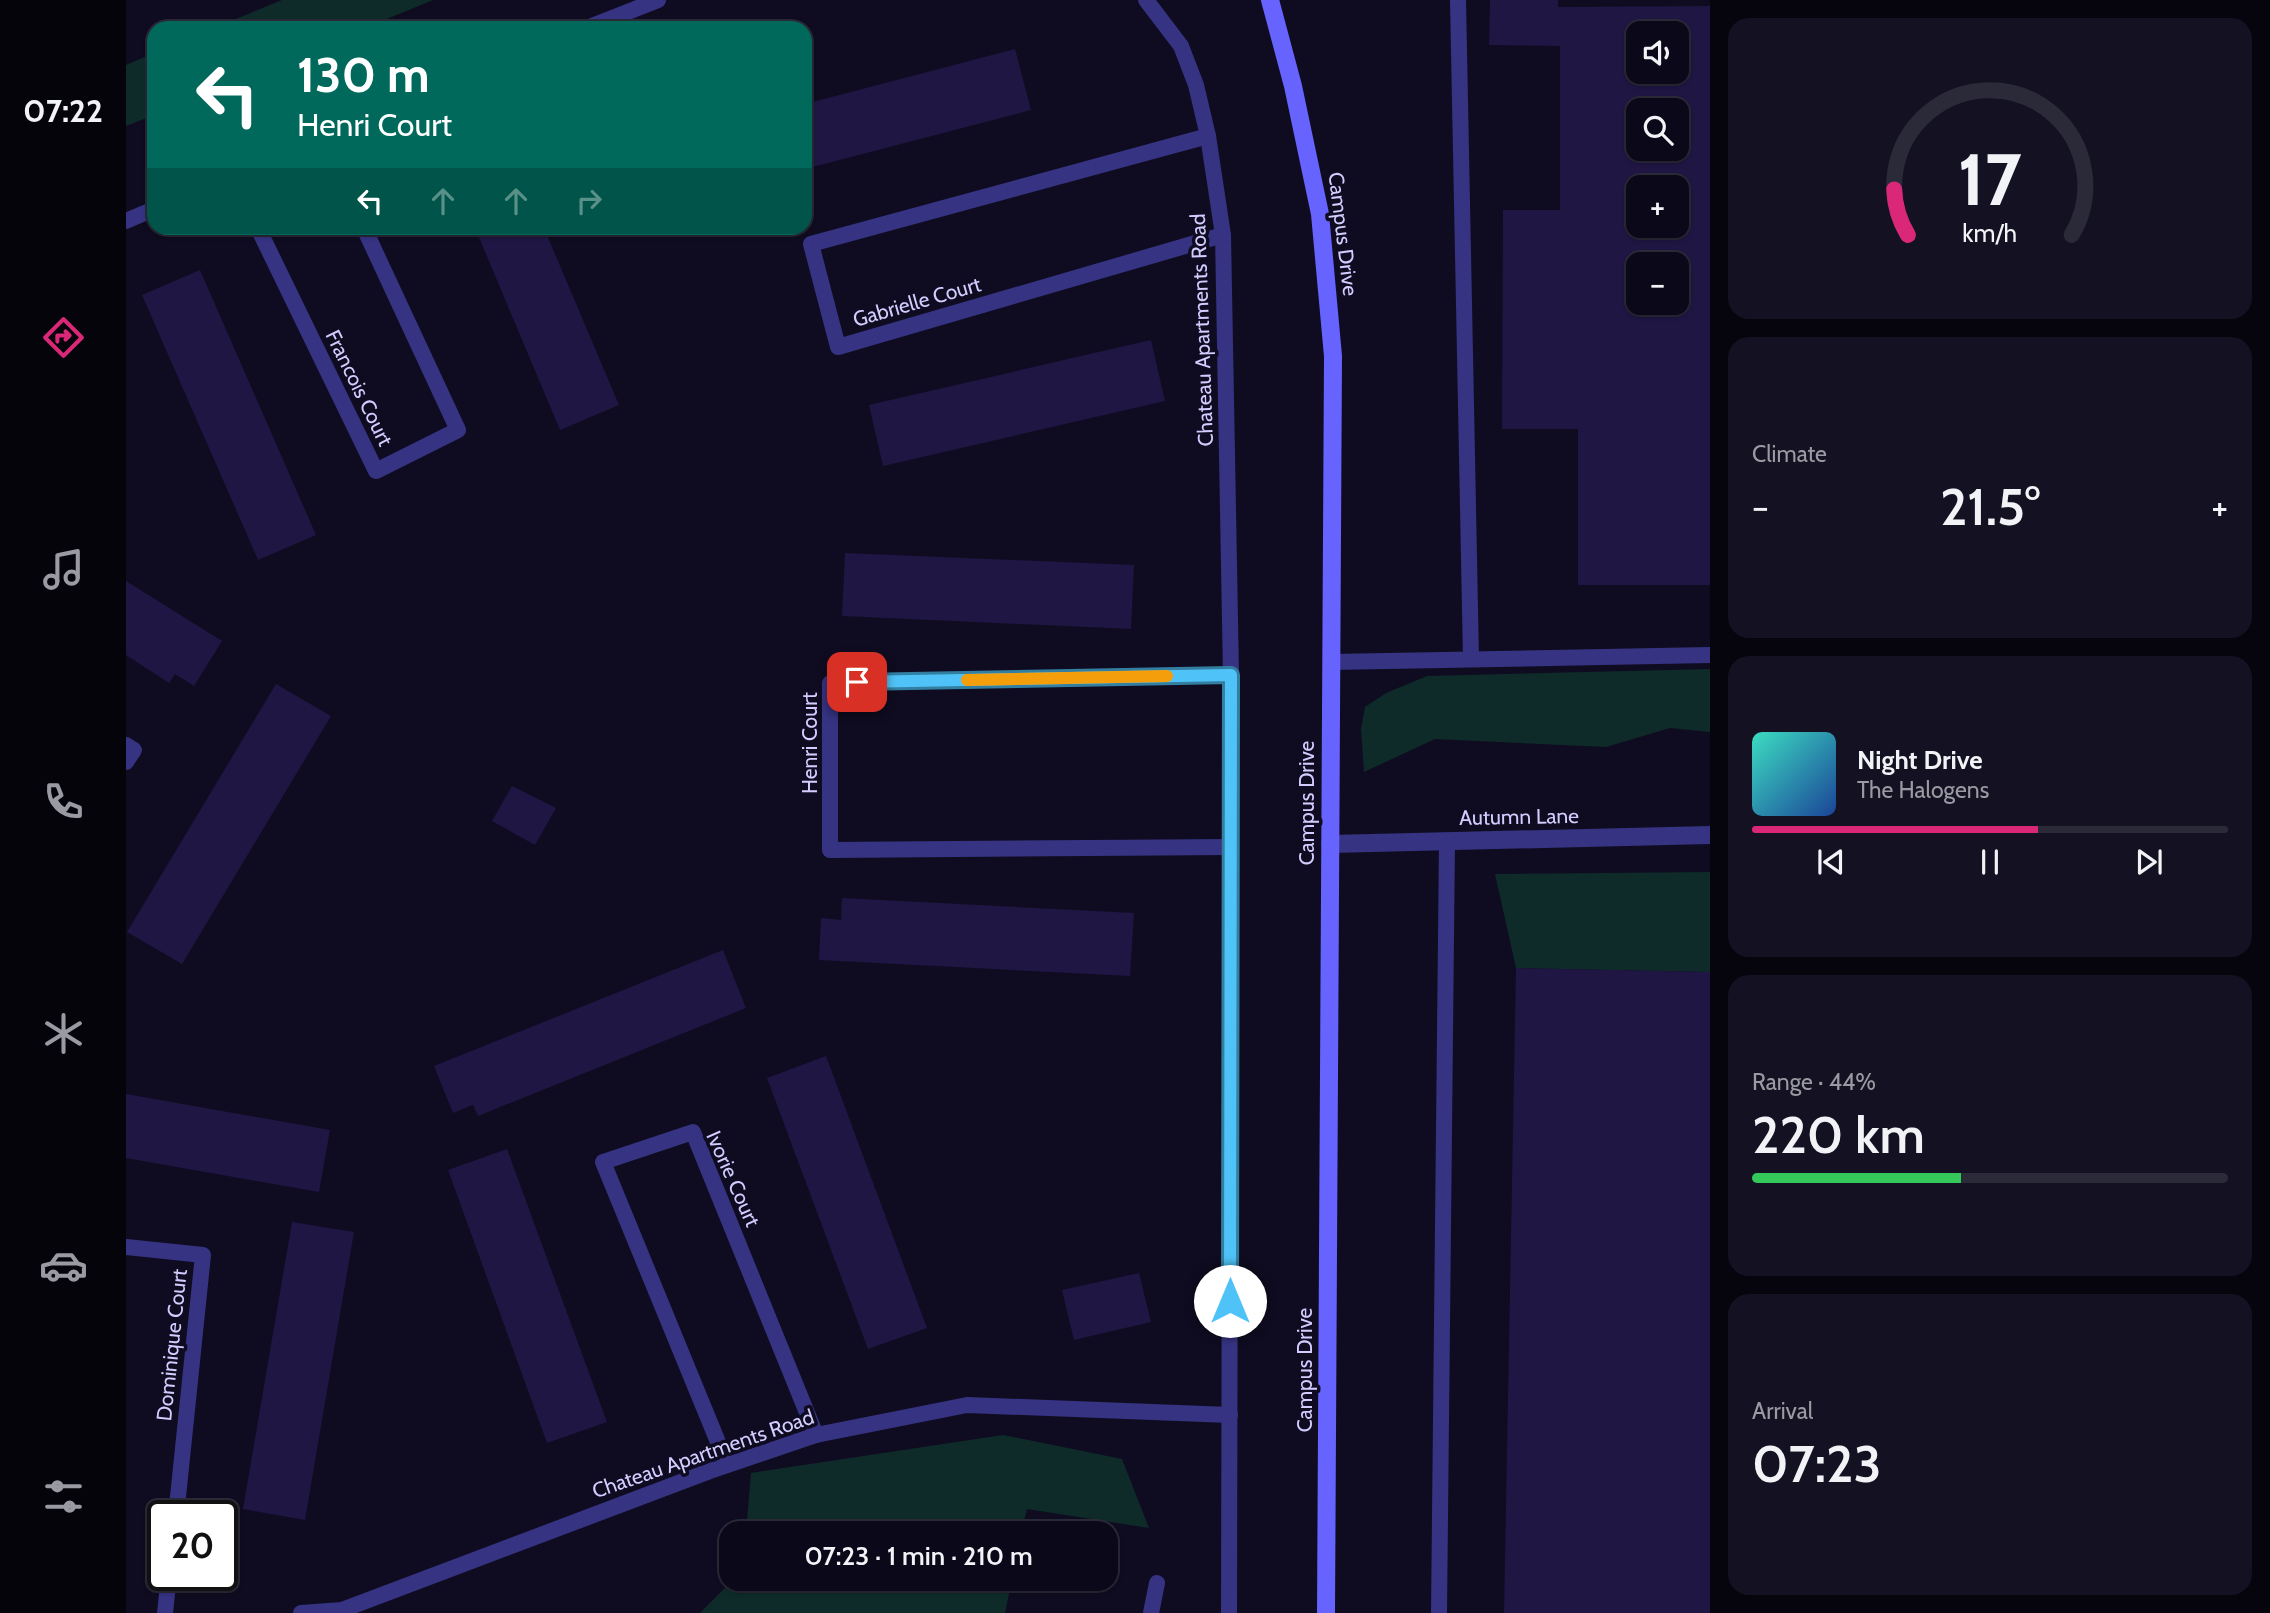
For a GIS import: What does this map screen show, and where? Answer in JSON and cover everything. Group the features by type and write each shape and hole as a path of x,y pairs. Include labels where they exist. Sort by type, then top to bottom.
{"street":[{"name":"Campus Drive","path":"1270,0 1309,156 1320,214 1333,356 1326,1613"},
{"name":"Autumn Lane","path":"1330,844 1710,835"}],"lane":[{"path":"605,21 658,0"},
{"name":"Chateau Apartments Road","path":"1146,0 1181,46 1196,85 1208,136 1223,235 1231,675"},
{"path":"1458,0 1471,659"},
{"name":"Gabrielle Court","path":"1208,136 811,244 838,347 1223,235"},
{"path":"126,221 147,212"},
{"name":"Francois Court","path":"261,235 376,471 458,430 367,235"},
{"path":"1331,662 1710,655"},
{"path":"1228,1613 1231,675"},
{"name":"Henri Court","path":"1231,675 830,683 830,850 1231,847"},
{"path":"126,745 134,750 126,762"},
{"path":"1439,1613 1447,841"},
{"name":"Ivorie Court","path":"727,1464 603,1162 693,1132 816,1435"},
{"name":"Dominique Court","path":"126,1247 203,1255 178,1500"},
{"name":"Chateau Apartments Road","path":"301,1613 342,1610 727,1464 816,1435 967,1405 1230,1415"},
{"path":"1151,1613 1157,1583"},
{"path":"166,1613 168,1591"}],"green space":[{"path":"282,0 433,0 382,21 231,21"},
{"path":"147,56 147,118 126,126 126,65"},
{"path":"1710,669 1710,732 1670,728 1606,747 1435,739 1364,772 1361,729 1365,707 1386,693 1427,676"},
{"path":"1710,872 1710,972 1516,968 1495,874"},
{"path":"1003,1435 1122,1459 1149,1528 1118,1523 1118,1521 1027,1509 1024,1521 747,1521 751,1473"},
{"path":"722,1591 1010,1591 1005,1613 700,1613"}],"building":[{"path":"1490,0 1558,0 1558,7 1710,6 1710,585 1578,585 1578,429 1502,429 1503,210 1560,210 1560,46 1489,45"},
{"path":"1015,49 1031,110 812,167 812,102"},
{"path":"478,235 547,235 619,405 560,430"},
{"path":"200,270 316,535 258,560 142,295"},
{"path":"1151,340 1165,401 883,466 869,405"},
{"path":"845,553 1134,565 1131,629 842,616"},
{"path":"126,581 222,641 194,686 175,674 169,683 126,655"},
{"path":"276,684 331,716 182,964 127,932"},
{"path":"512,786 556,808 535,845 492,821"},
{"path":"842,898 1134,913 1130,976 819,960 821,918 841,920"},
{"path":"723,950 746,1008 478,1116 473,1105 453,1113 434,1066"},
{"path":"1516,968 1710,972 1710,1613 1504,1613"},
{"path":"826,1056 927,1328 868,1349 767,1078"},
{"path":"126,1094 330,1130 319,1192 126,1158"},
{"path":"507,1149 607,1422 547,1443 448,1170"},
{"path":"292,1222 354,1232 305,1520 243,1509"},
{"path":"1139,1273 1151,1322 1074,1340 1062,1290"}],"slow traffic":[{"path":"967,680 1167,676"}],"route":[{"path":"857,682 1231,675 1228,1166 1230,1301"}]}
